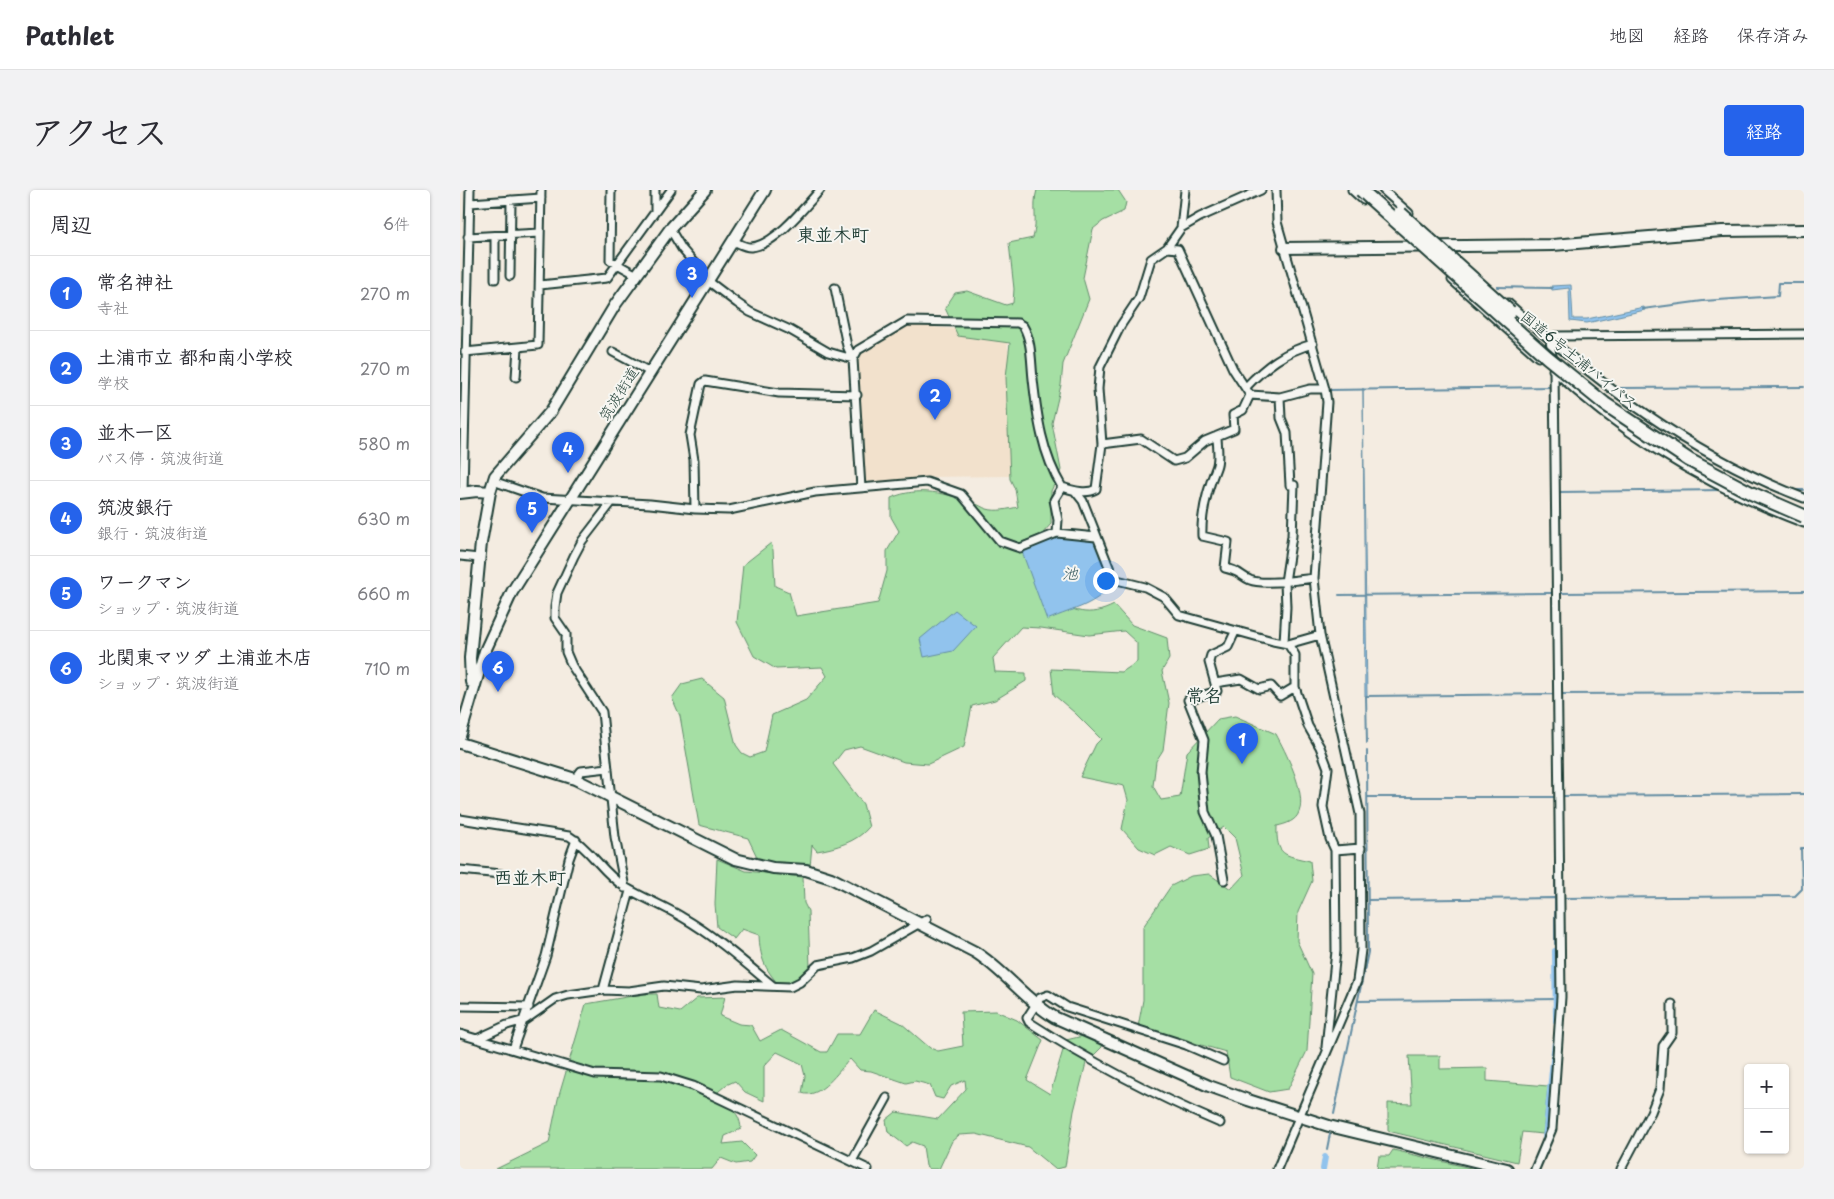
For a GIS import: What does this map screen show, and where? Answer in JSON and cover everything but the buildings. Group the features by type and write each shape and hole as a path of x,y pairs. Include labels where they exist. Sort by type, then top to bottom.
{"highway":[{"name":"国道6号土浦バイパス","path":"1361,190 1547,357 1605,404 1689,460 1751,493 1804,516"},
{"name":"国道6号土浦バイパス","path":"1374,190 1548,346 1631,413 1722,469 1804,507"}],"street":[{"path":"470,190 464,296 465,352 461,492 490,492"},
{"path":"611,190 610,260 637,275"},
{"path":"655,190 655,211"},
{"path":"540,284 607,278 671,190"},
{"path":"460,736 473,688 474,668 471,647 479,558 493,481 501,468 551,411 601,324 670,229 705,190"},
{"name":"筑波街道","path":"474,668 485,651 512,592 765,190"},
{"path":"733,241 750,248 761,245 793,220 820,190"},
{"path":"1181,228 1185,190"},
{"path":"853,359 858,350 907,321 1018,323 1023,326 1029,345 1038,421 1049,463 1062,487 1075,491 1093,492 1096,489 1102,444 1098,389 1100,367 1121,325 1139,298 1150,259 1167,248 1181,228 1194,219 1261,190"},
{"path":"1276,190 1277,222 1325,389 1326,402 1314,578 1320,635 1360,814 1362,848 1361,950 1357,981 1277,1169"},
{"path":"1352,190 1597,408 1655,450 1686,469 1804,523"},
{"path":"1383,190 1550,340 1612,391 1696,446 1770,485 1804,498"},
{"path":"465,352 538,345 541,194 511,200 470,203"},
{"path":"510,276 511,200"},
{"path":"670,229 682,249 709,279 750,312 790,330 828,352 853,359"},
{"path":"1284,248 1417,248 1590,244 1722,231 1804,230"},
{"path":"468,237 540,233"},
{"path":"494,279 495,236"},
{"path":"1167,248 1178,249 1233,369 1250,395"},
{"path":"835,288 847,346 853,359 857,395 861,488"},
{"path":"1550,340 1554,336 1804,334"},
{"path":"1535,1169 1552,1128 1561,996 1554,371 1550,340"},
{"path":"1246,387 1268,364 1298,348 1313,344"},
{"path":"516,377 518,348"},
{"path":"613,352 650,372"},
{"path":"695,510 694,460 690,435 701,384 705,380 779,393 857,395"},
{"path":"1250,395 1280,396 1310,389 1325,389"},
{"path":"1102,444 1141,439 1174,461 1185,458 1205,442 1234,429 1233,415 1243,410 1250,395"},
{"path":"1280,396 1281,418 1287,433 1290,485 1294,485 1292,536 1285,582 1286,643 1295,655 1295,687 1308,726 1320,747 1328,768 1323,807 1330,840 1335,850 1336,952 1326,1052"},
{"path":"1217,436 1217,466 1208,492 1202,536 1228,542 1224,568 1238,571 1250,580 1285,582 1314,578"},
{"path":"493,481 542,498 695,510 746,508 815,492 927,482 938,484 961,494 1000,540 1020,548 1056,534 1096,537"},
{"path":"1056,534 1058,520 1054,500 1062,487"},
{"path":"1075,491 1084,501 1096,537 1113,577 1117,580 1145,586 1164,597 1179,615 1235,632 1286,643 1320,635"},
{"path":"603,990 628,889 615,836 602,712 572,666 566,652 566,634 555,618 555,607 557,593 582,541 612,502"},
{"path":"460,556 479,558"},
{"path":"1224,880 1216,836 1205,812 1201,772 1204,740 1188,700 1217,691 1209,662 1211,655 1228,647 1235,632"},
{"path":"471,647 485,651"},
{"path":"1215,683 1241,679 1259,689 1271,686 1280,696 1295,687"},
{"path":"460,743 575,779 735,859 773,868 806,870 819,874 923,921 992,963 1034,1006 1067,1024 1210,1086 1298,1117 1507,1169"},
{"path":"575,779 581,771 608,768"},
{"path":"460,820 555,834 576,840 604,870 628,889 682,917 751,966 774,986"},
{"path":"513,1049 525,1020 546,956 569,859 576,840"},
{"path":"1335,850 1362,848"},
{"path":"460,870 501,874"},
{"path":"477,1039 506,1025 525,1020 556,998 603,990 629,991 670,986 701,990 738,985 795,986 818,965 853,958 871,951 923,921"},
{"path":"1220,1123 1189,1110 1062,1043 1029,1022 1028,1014 1044,995 1048,995 1067,1007 1186,1045 1223,1061"},
{"path":"1621,1169 1651,1112 1660,1089 1663,1046 1672,1033 1672,1004"},
{"path":"460,1006 529,1007"},
{"path":"460,1034 596,1074 661,1076 693,1086 868,1169"},
{"path":"852,1161 887,1098"}],"shaded area":[{"path":"914,325 1001,334 1007,341 1010,365 1010,476 923,477 863,483 857,354 902,327"}],"green space":[{"path":"1037,190 1118,190 1126,202 1124,211 1103,221 1093,229 1083,278 1089,299 1063,364 1061,385 1052,423 1061,470 1051,491 1051,524 1042,534 1022,542 1036,572 1045,585 1056,598 1068,607 1081,611 1097,611 1114,605 1132,625 1167,638 1169,659 1162,671 1169,703 1163,750 1156,761 1153,786 1161,800 1180,797 1187,752 1218,719 1235,716 1276,734 1285,751 1298,783 1301,804 1296,818 1277,826 1278,843 1280,849 1288,855 1310,861 1312,881 1298,912 1297,941 1312,974 1307,1051 1288,1089 1269,1092 1230,1077 1226,1052 1138,1027 1143,1000 1143,927 1171,886 1191,876 1209,874 1231,889 1244,875 1235,838 1224,827 1208,838 1209,849 1190,855 1171,847 1155,855 1139,848 1122,829 1128,800 1124,786 1080,777 1096,744 1101,739 1054,695 1051,669 1122,672 1137,662 1137,643 1124,631 1089,635 1021,627 993,658 995,672 1026,673 1026,681 995,700 972,706 964,747 928,764 904,762 860,746 844,750 833,764 863,804 869,827 858,837 838,846 817,851 812,845 810,867 759,861 748,838 699,825 680,716 672,698 682,684 702,679 724,697 736,745 742,753 750,757 764,752 772,715 806,700 827,676 822,667 776,669 754,656 737,622 743,565 771,543 775,586 789,592 796,616 878,603 887,571 887,551 899,531 891,517 891,498 912,492 932,492 953,496 991,510 1018,507 1015,489 1010,479 1006,377 1010,343 958,336 945,308 955,293 967,291 1006,305 1013,303 1014,289 1009,243 1033,238"},
{"path":"717,859 746,871 803,877 804,903 808,911 810,967 791,984 779,985 766,968 760,950 759,935 742,929 734,939 717,927 715,904"},
{"path":"644,994 657,994 659,1008 680,1012 697,998 725,997 720,1016 739,1024 751,1025 760,1041 781,1030 821,1052 827,1052 837,1034 860,1034 874,1010 901,1023 930,1048 938,1051 963,1046 961,1012 996,1011 1017,1020 1043,1040 1027,1080 1050,1094 1066,1040 1096,1033 1102,1047 1086,1063 1074,1111 1065,1167 1055,1169 1028,1147 976,1134 959,1135 952,1141 939,1169 930,1169 926,1166 923,1146 912,1142 906,1146 888,1132 886,1120 896,1112 938,1119 966,1089 965,1080 951,1086 943,1099 935,1097 930,1085 915,1081 906,1083 871,1071 860,1070 850,1059 829,1083 822,1088 809,1094 802,1093 805,1076 802,1064 777,1052 764,1066 764,1101 745,1092 735,1081 726,1085 712,1097 732,1109 740,1122 741,1129 725,1136 723,1144 742,1142 755,1155 750,1162 736,1164 721,1158 712,1169 496,1169 549,1143 558,1099 586,1004"},
{"path":"1409,1056 1440,1056 1440,1069 1487,1068 1487,1081 1548,1086 1543,1134 1522,1132 1517,1162 1388,1131 1388,1103 1412,1104"},
{"path":"1393,1150 1475,1169 1377,1169 1379,1156 1389,1156"}],"water":[{"path":"1571,285 1573,319 1587,319 1644,307 1645,310 1587,323 1570,321 1569,288 1552,290 1551,286"},
{"path":"1363,388 1367,697 1365,696"},
{"name":"池","path":"1057,535 1095,538 1116,581 1108,590 1092,601 1047,620 1021,549"},
{"path":"955,610 976,626 953,651 924,657 920,639"}],"waterway":[{"path":"1643,309 1703,301 1778,296 1779,283 1804,283"},
{"path":"1497,287 1552,288"},
{"path":"1329,390 1552,387"},
{"path":"1617,388 1804,387"},
{"path":"1560,492 1723,490"},
{"path":"1793,490 1804,490"},
{"path":"1552,520 1552,538"},
{"path":"1552,546 1553,639"},
{"path":"1560,593 1804,591"},
{"path":"1339,595 1551,593"},
{"path":"1561,694 1804,693"},
{"path":"1366,696 1553,694"},
{"path":"1554,695 1554,743"},
{"path":"1366,696 1367,743"},
{"path":"1334,1114 1368,952 1367,751"},
{"path":"1555,759 1555,944"},
{"path":"1562,796 1804,794"},
{"path":"1368,797 1553,797"},
{"path":"1562,898 1795,896 1802,889 1801,848 1804,848"},
{"path":"1368,900 1554,898"},
{"path":"1555,951 1556,1021"},
{"path":"1358,1001 1557,999"},
{"path":"1545,1138 1555,1041"},
{"path":"1327,1149 1330,1134"},
{"path":"1323,1169 1325,1157"}],"place":[{"name":"並木一区","path":"692,298"},
{"name":"土浦市立 都和南小学校","path":"935,420"},
{"name":"筑波銀行","path":"568,473"},
{"name":"ワークマン","path":"532,533"},
{"name":"北関東マツダ 土浦並木店","path":"498,692"},
{"name":"常名神社","path":"1242,764"}],"district":[{"name":"東並木町","path":"833,235"},
{"name":"常名","path":"1204,696"},
{"name":"西並木町","path":"530,878"}]}
